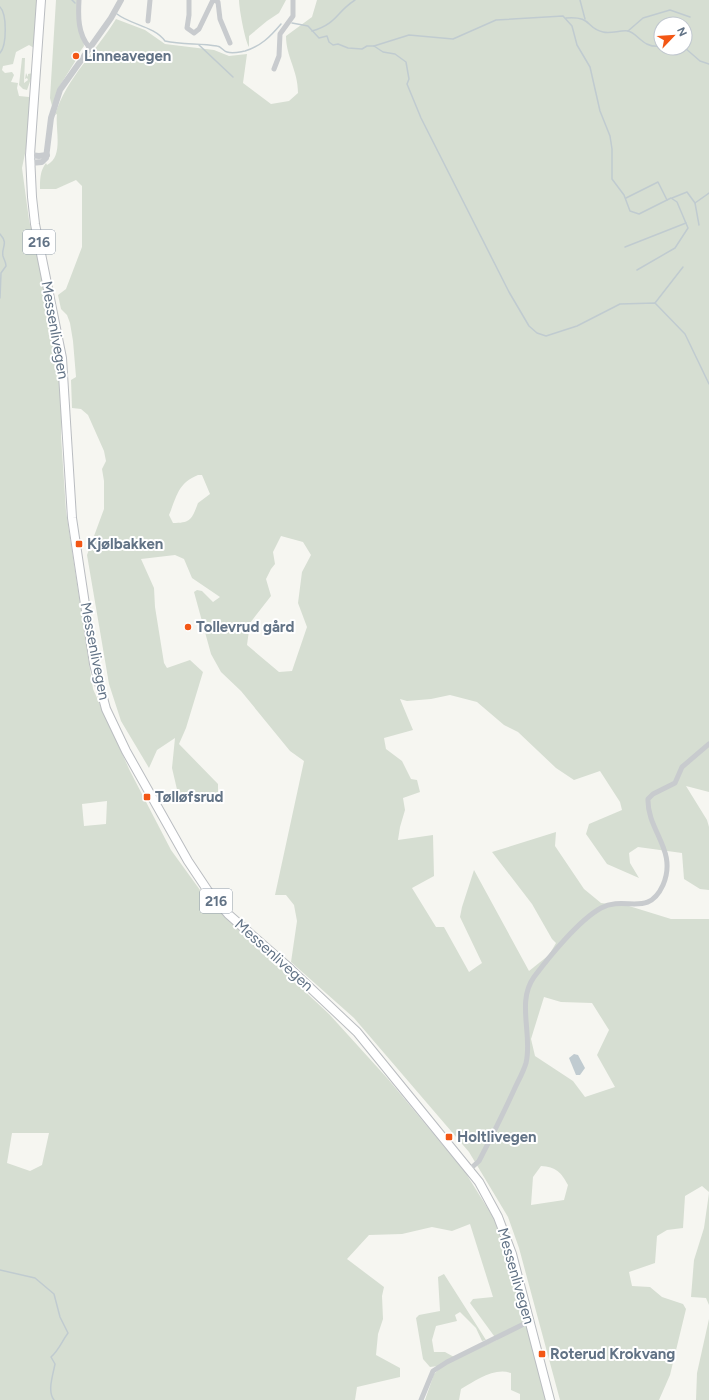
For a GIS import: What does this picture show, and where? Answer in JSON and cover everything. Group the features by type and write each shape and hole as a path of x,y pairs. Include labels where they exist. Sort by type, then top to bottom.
{"main road":[{"name":"Messenlivegen","path":"41,0 30,159 35,224 57,328 64,371 70,491 94,664 101,694 123,746 188,861 208,891 228,914 292,970 354,1029 469,1170 490,1200 506,1235 550,1400"}],"street":[{"path":"79,0 80,31 83,40 89,47"},
{"path":"30,159 42,162 48,154 51,118 64,83 111,18 121,0"},
{"path":"148,21 150,0"},
{"path":"189,0 188,30 194,33 199,29 214,0 218,2 220,19 230,43"},
{"path":"274,69 279,56 280,34 293,16 293,0"},
{"path":"469,1170 479,1161 484,1152 522,1074 528,1055 526,1005 530,983 568,936 594,912 609,904 646,904 657,896 668,872 668,861 652,820 648,799 653,794 675,783 684,764 709,744"},
{"path":"421,1400 434,1371 444,1363 530,1321"}],"shaded area":[{"path":"0,0 38,0 34,48 29,45 16,52 13,64 3,66 2,70 5,73 12,72 14,75 11,82 18,83 17,88 19,96 29,97 31,107 29,134 22,168 29,220 43,279 45,281 63,383 61,436 66,511 93,689 130,771 171,850 200,890 219,911 329,1014 388,1079 465,1172 495,1220 523,1307 548,1400 520,1400 520,1394 511,1390 511,1373 498,1372 491,1373 461,1389 459,1400 425,1400 434,1374 443,1365 497,1340 470,1303 473,1299 493,1297 470,1224 452,1231 432,1227 402,1234 369,1235 347,1259 384,1287 382,1296 383,1319 378,1334 376,1355 400,1368 400,1377 357,1387 355,1400 0,1400","holes":["107,801 106,824 84,826 82,804","12,1133 49,1133 42,1165 30,1171 7,1163"]},
{"path":"56,0 78,0 84,46 74,60 76,60 59,87 52,106 50,98"},
{"path":"239,0 286,0 279,13 249,36 249,47 242,24"},
{"path":"317,0 709,0 709,792 686,786 707,820 709,827 709,890 700,889 684,879 682,853 638,847 629,853 630,863 639,878 607,864 586,834 589,824 622,810 620,802 600,771 574,780 556,768 518,732 504,725 477,702 450,695 431,699 407,701 400,699 413,730 384,738 386,749 402,761 411,779 417,780 420,792 403,798 405,810 398,840 433,835 434,876 412,888 436,927 444,927 469,972 482,963 460,917 474,870 529,971 549,955 556,943 552,939 532,904 492,852 556,832 555,846 584,889 601,903 629,906 671,919 709,919 709,1192 702,1186 685,1196 683,1228 667,1230 657,1236 655,1263 629,1272 632,1286 650,1287 662,1297 683,1304 686,1309 670,1375 659,1400 560,1400 519,1248 508,1217 469,1152 354,1018 291,962 297,921 294,905 286,895 275,895 304,761 290,751 241,691 221,672 211,654 194,592 197,590 202,591 213,602 220,597 192,578 184,559 175,555 141,559 154,588 155,607 164,663 167,668 190,660 203,672 186,728 179,744 218,784 218,793 201,798 179,798 172,768 175,738 157,750 149,768 121,721 109,684 87,555 104,509 104,481 102,469 106,461 104,451 88,415 81,409 72,408 71,380 76,377 73,341 70,323 67,315 61,309 58,295 66,289 82,247 82,186 76,180 56,189 40,189 41,172 46,163 47,165 52,161 57,149 57,114 55,115 60,101 74,77 116,19 145,30 165,44 214,50 229,56 247,54 243,83 271,104 289,101 298,93 296,77 288,51 286,36 312,17","holes":["198,475 202,475 210,494 198,503 190,519 184,522 173,523 169,515 176,496 186,482","281,536 303,542 311,555 302,572 298,603 307,627 292,671 279,672 247,645 250,623 271,596 266,579 275,564 273,552","544,997 561,1002 592,1003 609,1030 597,1055 615,1087 585,1097 573,1081 535,1056 531,1039","541,1166 558,1171 568,1185 564,1200 531,1205 533,1177"]},
{"path":"22,58 25,58 24,83 28,80 27,78 25,79 26,73 28,77 28,74 33,73 27,90 23,89 19,85"},
{"path":"574,1054 578,1055 585,1068 580,1075 576,1075 569,1058"},
{"path":"709,1193 709,1305 706,1298 691,1297 694,1260 704,1228"},
{"path":"444,1274 486,1340 482,1341 476,1328 460,1312 455,1315 457,1321 436,1326 432,1340 434,1352 445,1352 454,1357 438,1366 430,1367 423,1359 416,1318 419,1315 440,1311 438,1277"},
{"path":"709,1319 709,1400 696,1400 697,1373"}],"waterway":[{"path":"72,0 75,3"},
{"path":"312,31 327,25 355,0"},
{"path":"580,0 585,19"},
{"path":"0,7 5,23 5,37 0,53"},
{"path":"628,31 643,18 670,10 687,16"},
{"path":"117,14 155,32 165,41 218,46 232,53 245,51 261,44 281,24"},
{"path":"374,46 409,35 453,39 496,20 563,16 572,26 577,45 590,67 600,111 610,136 612,149 612,179 624,195 630,211 639,214 671,198 677,202 688,228 675,248 637,270"},
{"path":"566,18 585,20 593,28 603,32 632,32 645,43 653,46"},
{"path":"292,23 308,26 319,38 327,36 329,42 333,45 338,44 348,48 362,49 367,46 374,46 383,52 395,54 406,62 409,79 407,84 421,118 509,292 529,326 537,333 546,336 577,326 620,304 655,303 685,334 709,384"},
{"path":"199,45 233,77"},
{"path":"693,55 700,61 709,64"},
{"path":"626,198 658,182 667,200"},
{"path":"672,198 687,192 695,203 699,225"},
{"path":"695,203 709,193"},
{"path":"625,247 686,223"},
{"path":"0,234 4,240 3,256 6,263 6,266 1,273 0,298"},
{"path":"655,303 683,267"},
{"path":"0,1270 35,1278 54,1294 60,1317 68,1333 51,1357 55,1364 51,1388 54,1400"}],"place":[{"name":"Linneavegen","path":"76,56"},
{"name":"Kjølbakken","path":"79,544"},
{"name":"Tollevrud gård","path":"188,627"},
{"name":"Tølløfsrud","path":"147,797"},
{"name":"Holtlivegen","path":"449,1137"},
{"name":"Roterud Krokvang","path":"542,1354"}]}
